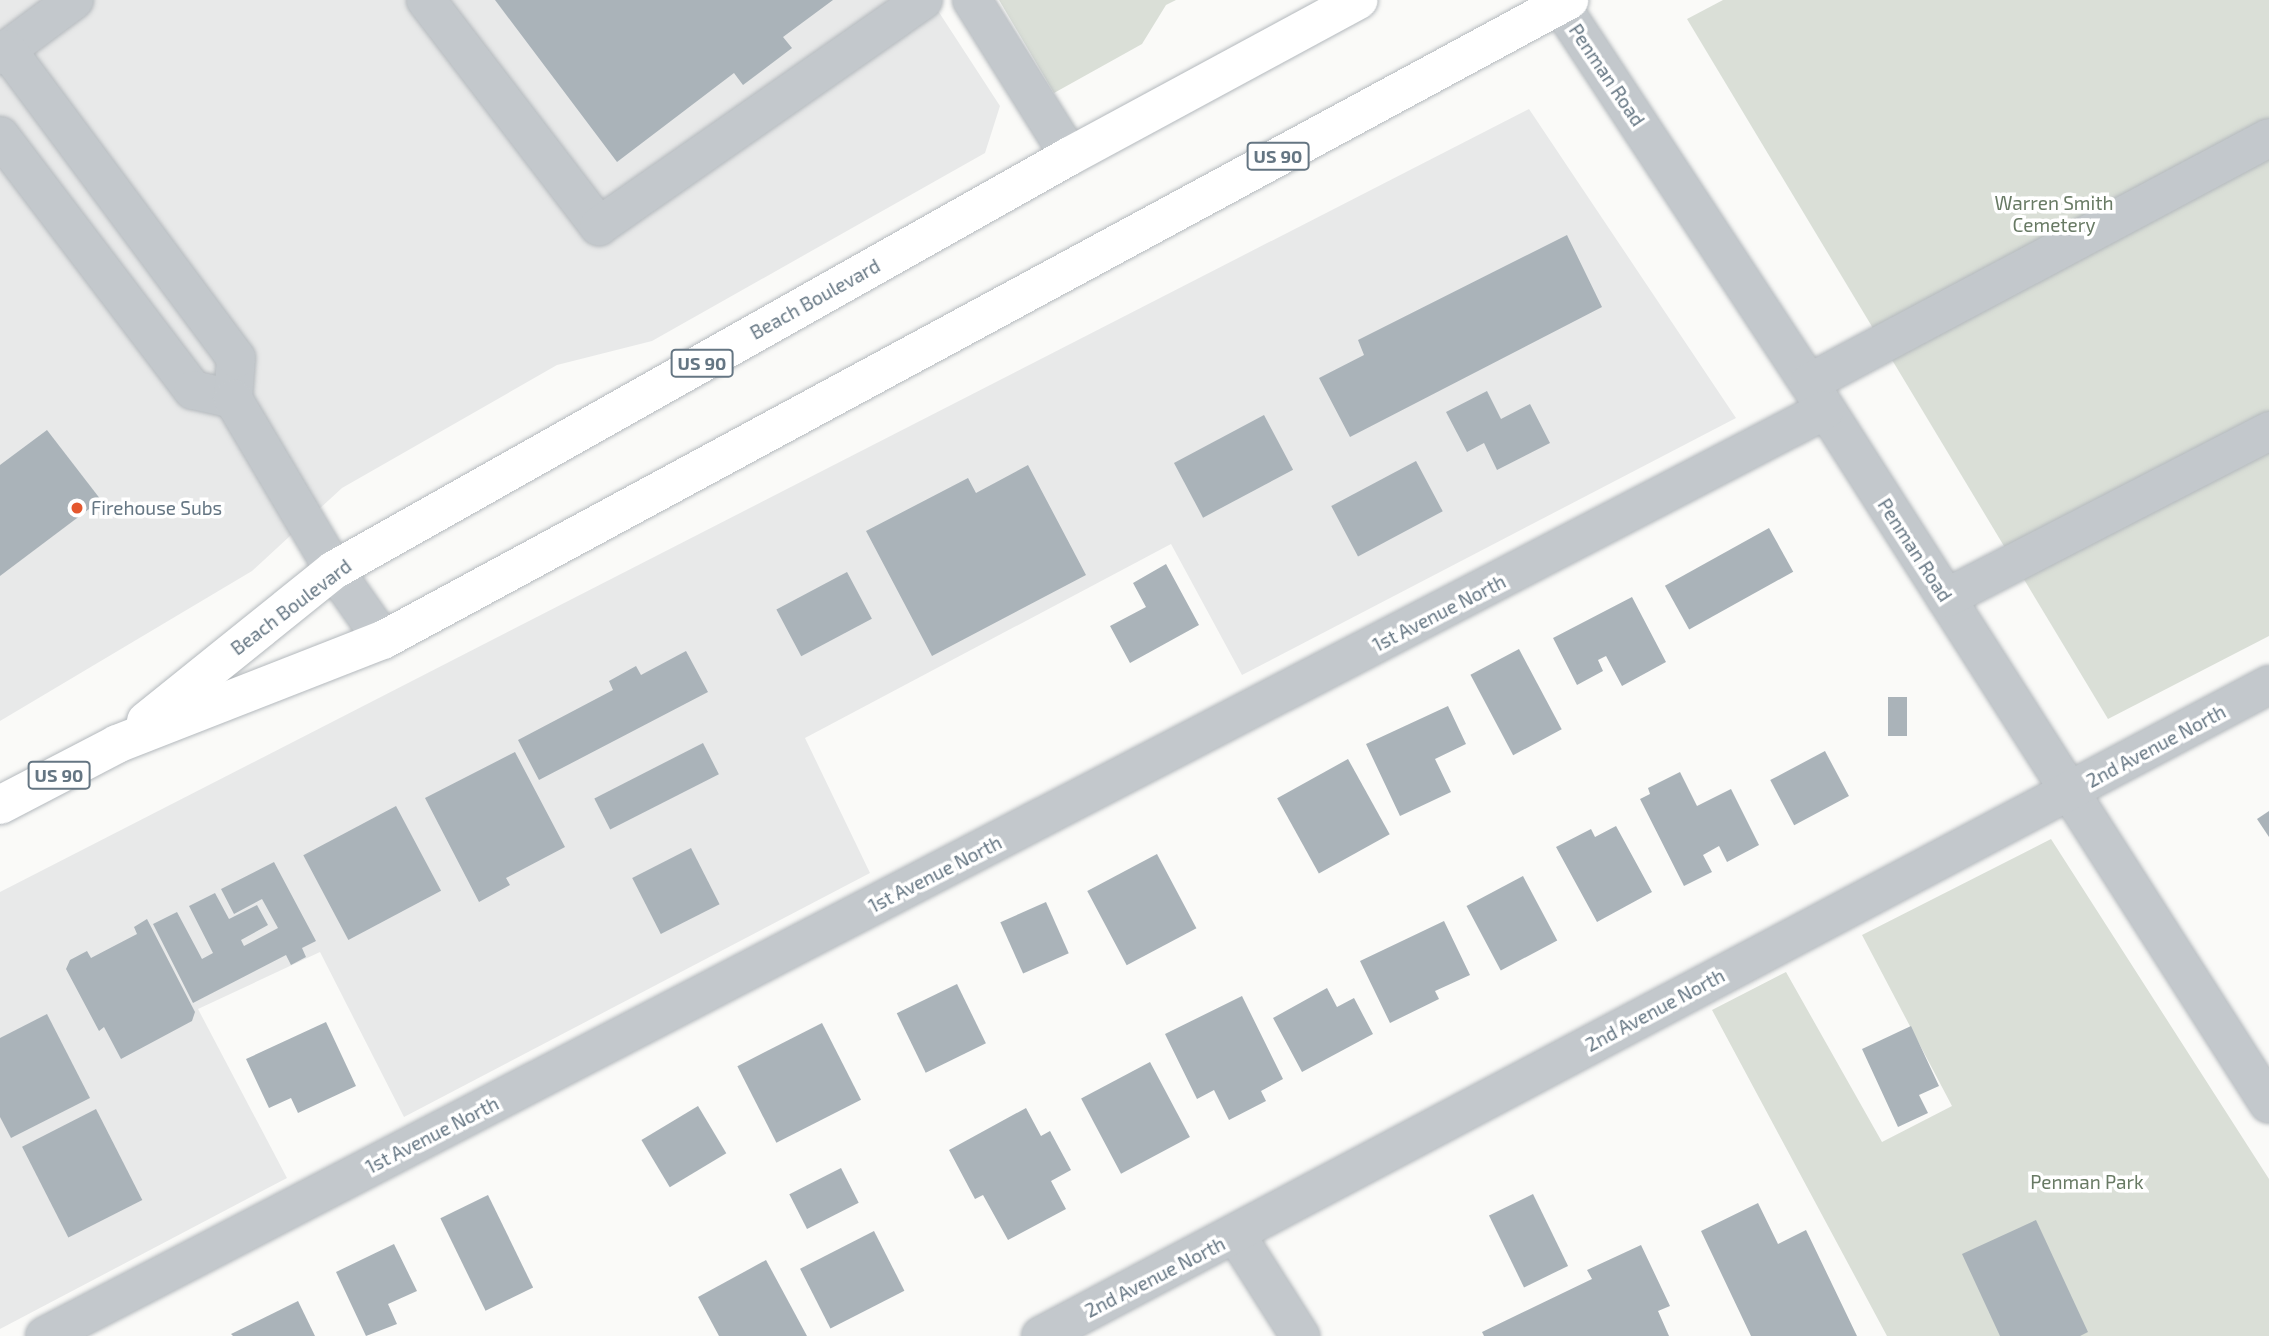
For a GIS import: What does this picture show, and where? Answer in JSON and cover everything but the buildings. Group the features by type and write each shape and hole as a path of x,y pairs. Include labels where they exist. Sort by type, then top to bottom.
{"highway":[{"name":"Beach Boulevard","path":"117,744 334,570 1070,156 1358,0"},
{"name":"US 90","path":"0,805 117,744 383,640 1562,2"}],"street":[{"path":"74,0 3,52 236,358 233,399 334,570 383,640"},
{"path":"426,0 599,226 923,0"},
{"path":"972,0 1070,156"},
{"name":"Penman Road","path":"1562,2 2269,1104"},
{"path":"0,136 193,390 233,399"},
{"name":"1st Avenue North","path":"45,1336 1817,397 2269,138"},
{"path":"1946,597 2269,431"},
{"name":"2nd Avenue North","path":"1041,1336 2269,685"},
{"path":"1236,1235 1300,1336"}],"shaded area":[{"path":"0,0 931,0 1000,106 985,153 652,341 557,365 342,488 252,571 0,721"},
{"path":"1529,109 1736,418 1242,675 1171,544 805,738 870,873 404,1117 320,952 198,1009 287,1178 0,1329 0,892"}],"green space":[{"path":"999,0 1176,0 1166,5 1142,44 1054,93"},
{"name":"Warren Smith Cemetery","path":"1723,0 2269,0 2269,636 2108,719 1687,19"},
{"name":"Penman Park","path":"2051,839 2269,1179 2269,1336 1887,1336 1712,1010 1786,972 1882,1142 1952,1106 1862,935"}],"place":[{"name":"Firehouse Subs","path":"77,508"}]}
